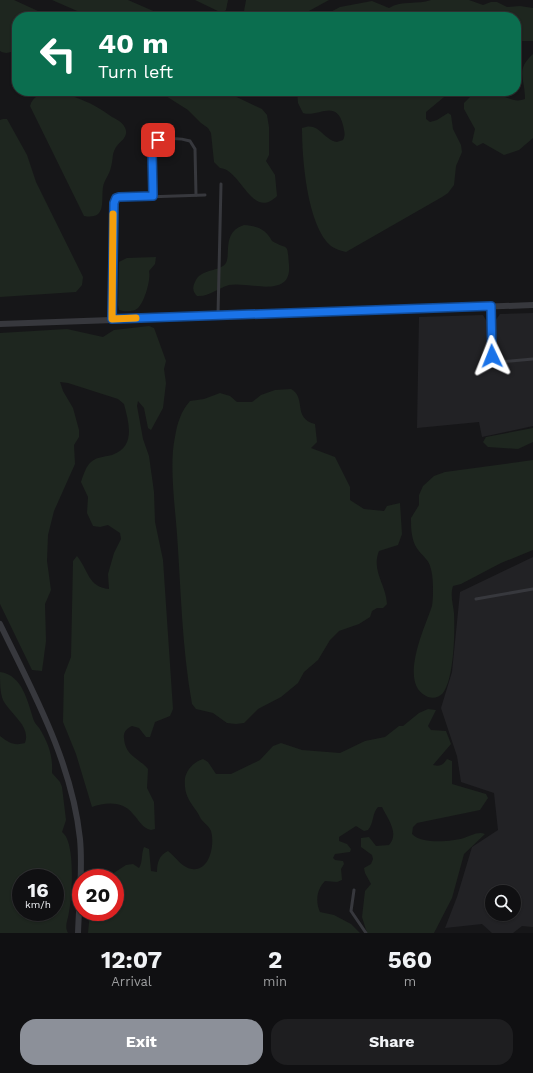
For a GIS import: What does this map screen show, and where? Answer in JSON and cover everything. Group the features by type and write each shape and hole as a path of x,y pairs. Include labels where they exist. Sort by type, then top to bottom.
{"street":[{"path":"0,324 218,315 533,305"},
{"path":"0,624 36,696 55,743 74,806 80,855 78,933"}],"lane":[{"path":"153,196 152,145 158,140 178,139 190,141 195,149 196,195"},
{"path":"218,315 221,184"},
{"path":"112,319 114,200 119,197 205,195"},
{"path":"491,306 492,356 499,362 533,360"},
{"path":"476,599 533,589"},
{"path":"354,890 351,911 366,933"}],"shaded area":[{"path":"0,0 14,0 40,12 12,12 12,52 5,53 0,51"},
{"path":"52,0 128,0 156,12 80,12"},
{"path":"195,0 228,0 226,10 220,12"},
{"path":"246,0 329,0 307,12 244,12"},
{"path":"469,0 483,5 491,2 497,2 507,7 520,6 533,8 533,41 521,41 521,12 330,12 340,7 372,1 389,8 404,3"},
{"path":"533,54 533,138 519,150 504,155 483,143 477,146 472,142 475,129 464,109 464,103 471,96 502,96 516,100 525,99 522,75 524,65"},
{"path":"37,96 75,97 98,107 120,122 126,130 124,139 114,151 110,170 103,187 100,212 96,215 84,216 30,106"},
{"path":"166,96 235,96 262,109 267,115 269,127 269,155 266,161 275,175 277,196 268,202 260,202 247,192 234,176 220,168 214,162 211,133 208,128 188,110"},
{"path":"297,96 444,96 426,112 426,119 430,122 437,120 448,113 451,115 453,129 461,145 462,152 456,166 454,185 448,193 442,197 346,252 338,250 331,246 323,236 316,223 311,208 303,156 302,128 308,126 313,127 328,138 337,142 343,140 344,138 343,125 336,112 326,111 309,114 303,113 298,103"},
{"path":"7,119 27,155 36,182 83,277 82,285 76,292 0,297 0,120"},
{"path":"244,225 261,229 270,237 272,241 287,249 289,265 288,276 284,282 276,286 229,285 209,294 197,296 193,288 197,278 203,273 219,268 226,263 229,240 236,229"},
{"path":"156,257 155,264 149,271 147,290 141,305 132,311 119,310 119,262 127,258"},
{"path":"533,313 533,426 482,437 479,422 417,428 419,317 483,315 487,322 495,321 500,314"},
{"path":"149,326 154,328 166,361 164,369 166,383 163,408 151,430 148,428 144,408 138,401 137,406 143,439 149,456 154,492 155,522 163,560 173,709 170,716 155,722 150,737 146,737 139,728 132,726 126,730 124,736 127,749 148,769 147,788 154,802 155,829 151,830 143,826 129,810 119,805 103,804 92,807 76,754 63,722 64,675 71,657 73,561 77,556 93,582 102,588 109,589 108,574 114,553 121,539 120,533 108,525 100,527 93,526 87,513 88,497 81,482 86,468 91,462 120,451 128,440 129,426 126,411 124,404 118,399 68,383 60,382 63,391 73,408 79,430 79,437 74,445 75,464 54,511 48,535 47,561 51,590 45,604 46,641 42,671 32,670 0,604 0,333 67,329 103,337 114,330"},
{"path":"291,389 298,397 304,417 308,421 315,424 317,442 311,448 335,457 350,487 350,500 364,509 384,511 387,506 400,503 402,534 398,545 379,551 377,558 378,571 387,604 383,608 377,608 372,611 370,617 359,624 339,631 330,640 318,660 304,672 298,683 281,697 258,709 244,723 227,723 213,713 196,709 192,704 184,641 173,485 172,460 176,432 182,413 190,401 204,399 220,393 230,396 237,402 252,402 261,395 275,390"},
{"path":"533,428 533,442 518,449 488,447 483,442 486,437"},
{"path":"533,460 533,550 501,563 461,584 453,586 454,643 450,677 443,693 435,698 430,698 418,689 414,679 416,653 432,606 433,594 430,565 416,547 411,528 411,518 419,505 419,495 423,486 434,476 445,472"},
{"path":"533,557 533,927 522,926 513,933 492,933 482,924 445,928 457,897 472,847 498,830 494,793 461,782 457,756 441,708 452,672 460,592"},
{"path":"0,672 8,674 19,684 27,698 34,721 44,736 48,746 52,762 52,773 60,782 62,787 66,820 62,832 69,846 72,870 70,904 66,925 68,933 0,933 0,736 15,744 25,743 26,737 23,726 3,700"},
{"path":"428,709 436,710 428,726 431,730 446,731 451,744 433,765 441,765 447,759 452,761 452,784 486,794 488,798 480,810 417,823 413,827 412,834 416,837 429,841 464,838 477,833 485,834 464,854 452,898 434,933 367,933 362,917 365,891 371,884 364,868 371,864 373,859 372,855 361,847 361,838 369,837 376,846 389,845 393,836 392,826 387,816 382,807 378,807 368,830 364,831 356,826 339,837 339,841 347,844 351,849 350,852 335,854 333,858 335,860 343,861 344,864 341,869 342,880 337,882 325,881 320,888 317,899 320,912 334,915 351,924 360,933 88,933 89,921 124,921 124,869 120,869 126,865 133,864 139,868 144,847 149,849 151,871 157,872 159,860 162,855 168,851 188,868 198,869 207,862 210,856 212,843 211,831 201,819 190,801 185,787 187,772 191,766 197,762 203,759 208,762 216,774 231,774 260,760 273,746 281,743 302,750 340,753 365,741 385,737 399,726 403,726 419,713"}],"slow traffic":[{"path":"113,214 112,319 136,318"}],"route":[{"path":"158,140 152,145 153,196 119,197 114,200 112,319 491,306 492,356"}]}
